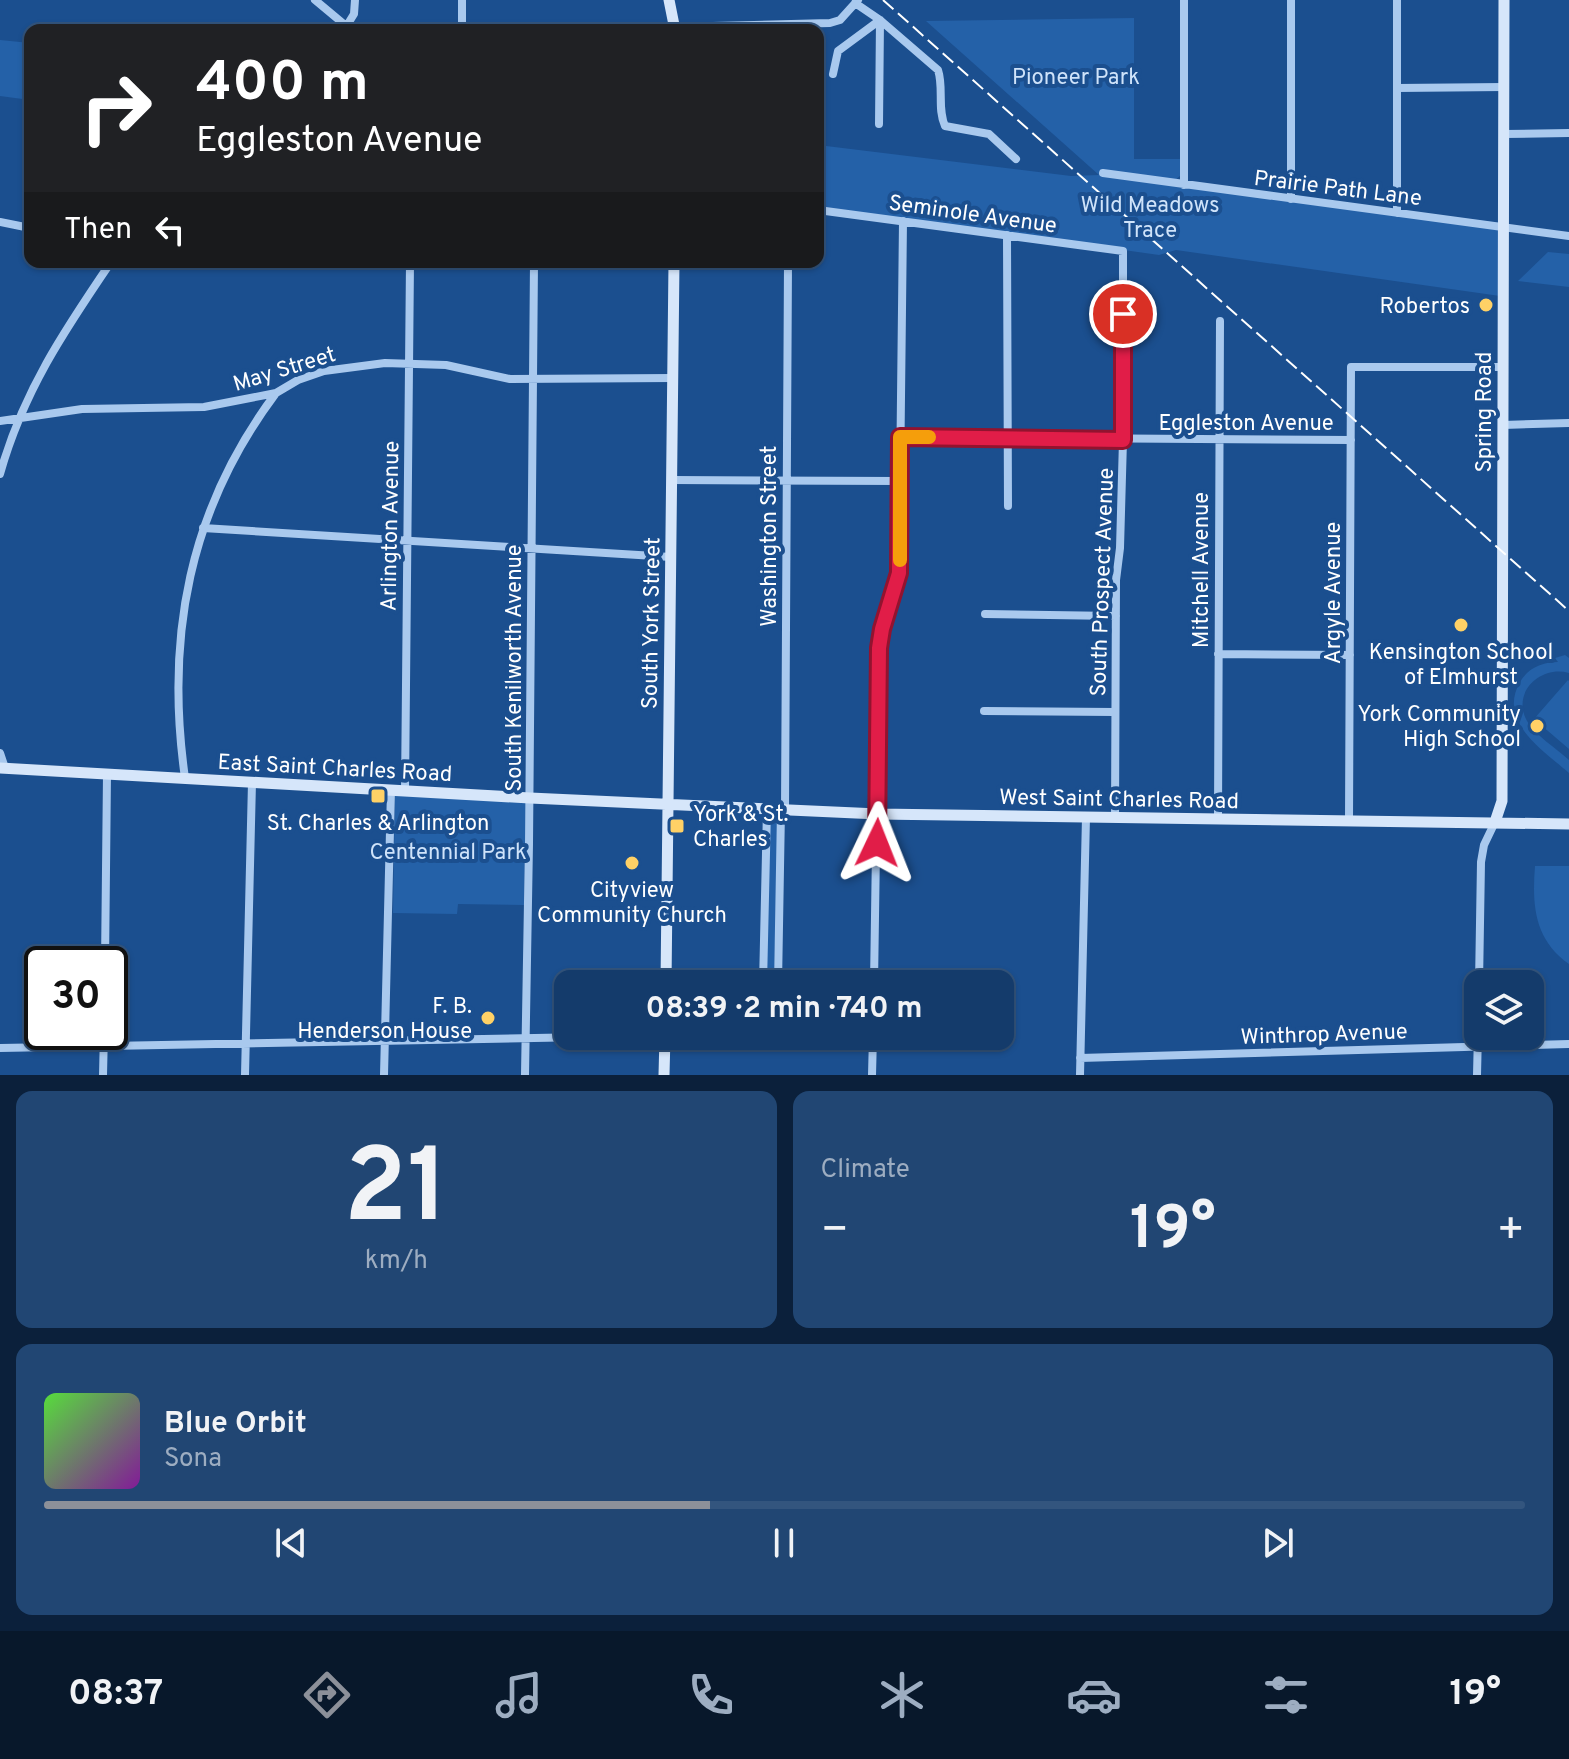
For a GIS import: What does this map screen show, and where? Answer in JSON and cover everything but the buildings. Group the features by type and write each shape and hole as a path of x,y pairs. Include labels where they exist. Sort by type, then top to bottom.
{"main road":[{"path":"669,0 674,24"},
{"name":"Spring Road","path":"1495,822 1502,801 1504,0"},
{"name":"South York Street","path":"666,970 674,268"},
{"name":"East Saint Charles Road","path":"2,768 669,805"},
{"name":"West Saint Charles Road","path":"669,805 878,814 1569,824"},
{"path":"664,1075 665,1050"}],"street":[{"path":"315,0 343,24"},
{"path":"350,24 355,0"},
{"path":"462,0 462,24"},
{"path":"1184,0 1184,185"},
{"path":"1291,0 1291,199"},
{"path":"1397,0 1397,213"},
{"path":"783,24 837,22 857,2 938,70 945,126 989,134 1016,159"},
{"path":"833,74 838,51 880,20"},
{"path":"879,124 880,20"},
{"path":"1397,88 1504,87"},
{"path":"1504,134 1569,133"},
{"name":"Prairie Path Lane","path":"1103,173 1569,236"},
{"name":"Seminole Avenue","path":"824,211 1123,251"},
{"path":"874,970 879,648 899,573 903,221"},
{"path":"0,222 24,227"},
{"path":"1007,235 1008,506"},
{"name":"South Prospect Avenue","path":"1115,818 1116,616 1123,440 1123,251"},
{"path":"0,474 18,418 58,339 107,268"},
{"name":"Arlington Avenue","path":"405,791 410,268"},
{"name":"South Kenilworth Avenue","path":"525,1075 534,268"},
{"name":"Washington Street","path":"778,970 783,810 788,268"},
{"name":"Mitchell Avenue","path":"1218,819 1220,321"},
{"name":"May Street","path":"0,421 82,409 191,409 276,393 298,380 324,371 370,364 446,365 496,377 534,379 673,378"},
{"name":"Argyle Avenue","path":"1349,821 1351,367 1504,367"},
{"path":"185,778 178,697 179,647 187,588 203,528 236,451 276,393"},
{"path":"1503,425 1569,423"},
{"name":"Eggleston Avenue","path":"900,437 1351,440"},
{"path":"672,480 900,481"},
{"path":"203,528 671,557"},
{"path":"985,614 1116,616"},
{"path":"1218,654 1350,655"},
{"path":"984,711 1115,712"},
{"path":"0,753 2,768"},
{"path":"105,946 107,774"},
{"path":"245,1075 252,782"},
{"path":"384,1075 391,790"},
{"path":"763,970 767,809"},
{"path":"1080,1075 1086,817"},
{"path":"1479,970 1481,862 1484,845 1495,822"},
{"path":"128,1045 554,1038"},
{"name":"Winthrop Avenue","path":"1544,1045 1569,1044"},
{"name":"Winthrop Avenue","path":"1080,1058 1464,1047"},
{"path":"0,1048 24,1048"},
{"path":"103,1075 104,1050"},
{"path":"872,1075 873,1050"},
{"path":"1477,1075 1478,1050"}],"green space":[{"name":"Wild Meadows Trace","path":"1134,18 1134,159 1180,159 1180,176 1174,181 1501,223 1500,296 1176,250 1159,255 824,208 824,146 1071,176 1099,175 926,21"},
{"path":"0,40 24,42 24,99 0,96"},
{"path":"1548,252 1569,254 1569,287 1518,281"},
{"path":"1565,655 1569,658 1569,673 1548,673 1539,677 1526,691 1523,710 1536,732 1569,760 1569,773 1526,734 1514,710 1514,696 1527,673 1546,663 1558,662 1555,658"},
{"path":"1569,681 1569,749 1534,719"},
{"name":"Centennial Park","path":"395,795 526,802 524,905 458,904 457,914 393,913"},
{"path":"770,816 778,816 774,970 765,970"},
{"path":"1535,866 1569,866 1569,964 1548,944 1542,932 1535,908"}],"railway":[{"path":"883,0 1569,611"}],"slow traffic":[{"path":"900,560 900,437 929,437"}],"place":[{"name":"Robertos","path":"1486,305"},
{"name":"Kensington School of Elmhurst","path":"1461,625"},
{"name":"York Community High School","path":"1537,726"},
{"name":"St. Charles & Arlington","path":"378,796"},
{"name":"York & St. Charles","path":"677,826"},
{"name":"Cityview Community Church","path":"632,863"},
{"name":"F. B. Henderson House","path":"488,1018"}],"route":[{"path":"877,843 879,648 882,629 898,584 900,437 1123,440 1123,314"}],"park label":[{"name":"Pioneer Park","path":"1076,76"}]}
